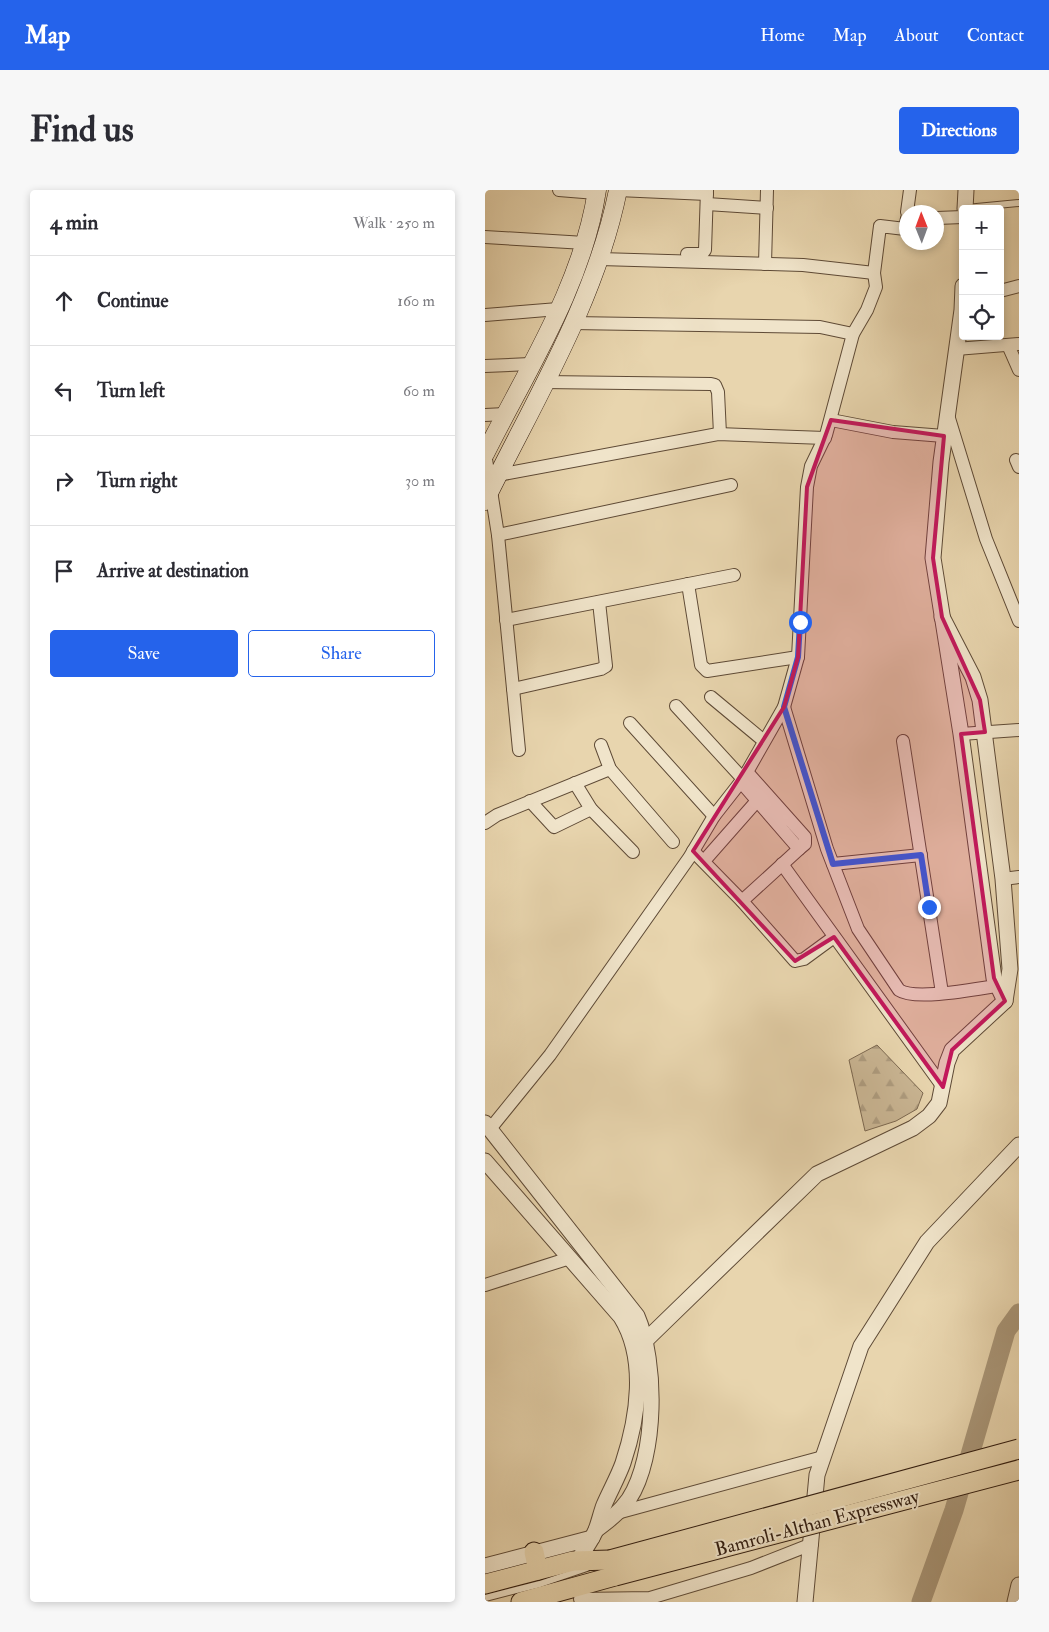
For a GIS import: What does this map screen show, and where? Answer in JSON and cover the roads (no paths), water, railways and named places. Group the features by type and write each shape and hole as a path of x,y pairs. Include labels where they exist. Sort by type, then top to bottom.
{"main road":[{"path":"491,488 572,323 600,260 618,190"},
{"path":"485,454 558,309 585,243 596,192"},
{"path":"521,1602 583,1592 613,1568 1019,1449"},
{"name":"Bamroli-Althan Expressway","path":"613,1568 1019,1470"},
{"path":"485,1584 537,1569 578,1560 613,1568"}],"street":[{"path":"559,190 596,192"},
{"path":"618,190 707,196 767,208"},
{"path":"765,264 767,190"},
{"path":"908,205 910,190"},
{"path":"965,205 966,190"},
{"path":"656,253 704,253 707,196"},
{"path":"944,218 959,217"},
{"path":"485,1566 537,1569 594,1534 617,1513 629,1498 643,1471 647,1449 651,1388 646,1340 637,1316 488,1126 551,1055 693,852 714,816 743,777 784,707 798,657 807,487 811,466 825,438 831,420 853,334 867,310 876,287 874,273 880,226 899,225"},
{"path":"485,237 585,243"},
{"path":"600,260 809,266 874,273"},
{"path":"1004,290 1019,286"},
{"path":"485,315 558,309"},
{"path":"572,323 820,327 853,334"},
{"path":"959,334 945,436 933,558 961,734 997,986 1005,1001"},
{"path":"957,350 1013,345 1019,370"},
{"path":"485,366 531,364"},
{"path":"543,382 715,385 718,392 720,434"},
{"path":"948,413 986,539 1019,621"},
{"path":"485,415 505,414"},
{"path":"831,420 893,432 945,436"},
{"path":"491,488 720,434 825,438"},
{"path":"485,454 498,535 519,750"},
{"path":"498,535 731,485"},
{"path":"506,620 734,575"},
{"path":"687,584 701,665 707,672 798,657"},
{"path":"513,689 601,669 606,666 599,602"},
{"path":"646,1340 811,1179 826,1169 921,1123 939,1102 947,1063 952,1050 1005,1001 1010,969 1003,879 978,688 942,617"},
{"path":"711,697 764,741"},
{"path":"676,706 761,796 805,837 805,844 742,900"},
{"path":"784,707 833,864 858,929 899,990 909,994 942,993 997,986"},
{"path":"630,723 714,816"},
{"path":"961,734 1019,730"},
{"path":"903,741 942,993"},
{"path":"601,745 611,769 673,842"},
{"path":"485,823 497,815 611,769"},
{"path":"575,783 591,808 633,852"},
{"path":"704,861 761,796"},
{"path":"530,801 553,826 591,808"},
{"path":"693,852 742,900 795,961 804,959 834,937"},
{"path":"833,864 921,855"},
{"path":"782,864 943,1087"},
{"path":"1003,879 1019,877"},
{"path":"805,1602 812,1544 816,1483 855,1361 867,1334 927,1242 1019,1145"},
{"path":"485,1161 621,1317 629,1329 635,1345 638,1375 636,1405 623,1464 603,1506 594,1534 578,1560"},
{"path":"485,1285 570,1258"},
{"path":"617,1513 823,1457"},
{"path":"583,1592 650,1598 751,1568 812,1544"},
{"path":"1015,1602 1019,1585"}],"lane":[{"path":"997,205 1019,203"},
{"path":"537,1569 613,1568"},
{"path":"485,1598 537,1569 613,1568"}],"waterway":[{"path":"921,1602 954,1510 1006,1331 1019,1313"}]}
